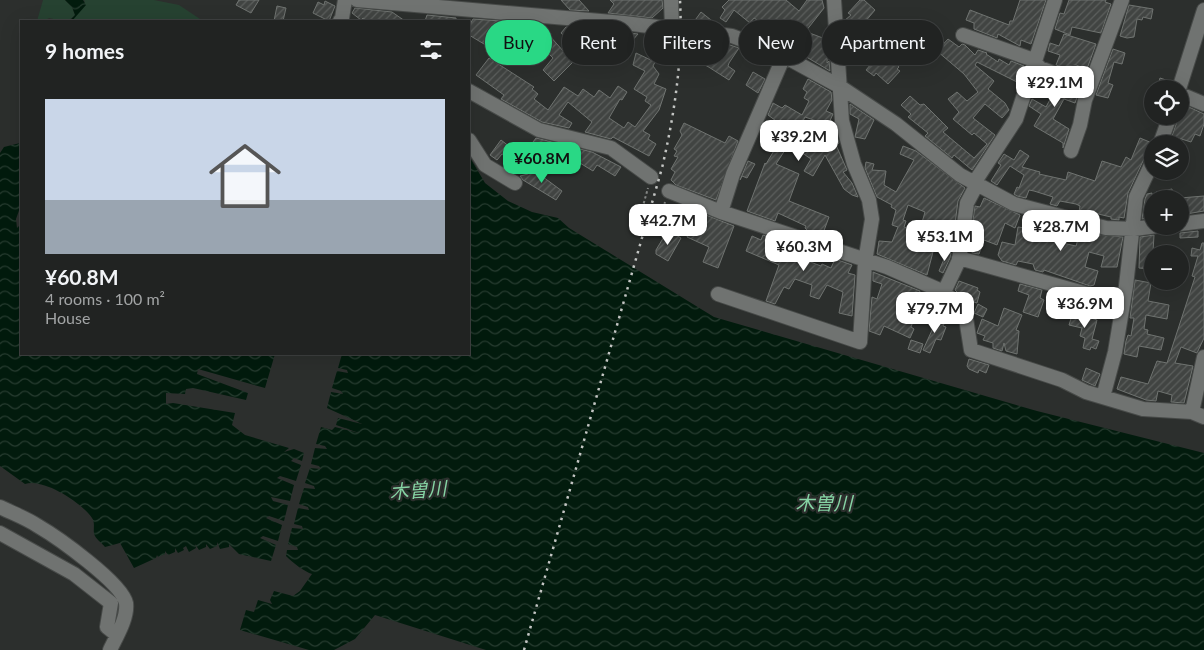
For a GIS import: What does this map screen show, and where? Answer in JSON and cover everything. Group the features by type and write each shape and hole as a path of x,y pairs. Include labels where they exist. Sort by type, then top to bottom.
{"street":[{"path":"357,0 644,26"},
{"path":"671,0 672,20"},
{"path":"718,294 860,342 865,262 872,219 869,200 854,164 842,121 834,0"},
{"path":"944,292 960,258 967,203 975,184 1016,119 1055,0"},
{"path":"1071,151 1092,81 1122,0"},
{"path":"1182,80 1204,10"},
{"path":"963,35 1034,62 1040,68 1061,76 1073,73 1092,81"},
{"path":"721,212 733,174 780,65"},
{"path":"800,65 839,86 896,124 960,175 1014,204 1106,228 1144,228"},
{"path":"470,92 539,130 611,148 651,176"},
{"path":"1189,98 1204,104"},
{"path":"470,142 485,165 515,183"},
{"path":"1104,397 1115,352 1123,304 1134,229 1136,197 1144,180"},
{"path":"669,191 721,212 865,262 887,267 944,292 965,312 972,350 1062,380 1072,386 1104,397 1143,409 1198,414 1204,357"},
{"path":"1189,223 1204,221"},
{"path":"960,258 1123,304"},
{"path":"0,507 38,526 104,574 122,593 126,604 118,635 110,650"},
{"path":"0,533 74,574 111,603 107,627 118,635"}],"path":[{"path":"641,213 651,176"},
{"path":"660,218 669,191"}],"shaded area":[{"path":"43,0 65,0 72,7 75,15 69,20 49,18 37,20"},
{"path":"83,0 154,0 179,5 202,20 73,20 85,1"}],"water":[{"path":"65,0 83,0 86,5 73,20 70,20 75,15 72,7"},
{"path":"20,143 20,208 16,219 17,228 20,225 20,355 275,355 265,388 198,369 197,374 248,393 246,400 193,388 186,389 185,394 166,393 166,404 173,403 235,413 232,425 245,435 289,448 284,452 294,449 304,453 302,461 294,458 291,461 301,465 296,481 280,476 277,478 294,485 290,501 271,497 273,501 288,505 284,521 269,516 266,518 282,525 278,541 263,536 260,538 276,545 271,561 239,554 229,544 229,547 220,549 217,542 217,546 210,549 206,544 206,547 199,550 195,544 196,548 189,552 186,546 183,548 184,550 178,553 175,548 175,552 168,555 165,551 165,554 158,557 157,555 156,558 134,568 120,543 105,547 97,539 94,534 92,518 79,505 51,488 33,483 25,484 0,466 0,153 4,147"},
{"name":"木曽川","path":"470,158 485,183 508,201 532,212 558,218 569,228 714,317 1037,411 1204,453 1204,650 486,650 375,615 355,639 334,650 309,650 240,630 246,610 254,612 258,600 272,604 270,600 274,591 293,596 300,591 312,574 299,567 286,556 287,550 298,550 297,547 288,544 292,528 303,529 302,526 294,524 298,508 309,510 308,507 299,504 304,488 315,489 314,486 305,483 310,468 321,469 319,466 311,464 315,448 327,449 325,446 316,444 321,427 332,430 335,427 359,433 336,425 338,418 362,424 327,408 331,392 343,394 341,391 332,388 337,371 348,373 347,370 338,368 342,355 470,355"}],"building":[{"path":"239,0 259,0 251,13 236,5"},
{"path":"561,0 579,0 589,11 570,10"},
{"path":"610,0 662,0 663,8 652,18 608,13 614,4"},
{"path":"729,0 786,0 799,11 807,0 822,0 824,8 812,23 812,20 757,20 754,18 752,20 746,20 734,10 727,20 723,20 720,18 725,10 722,7"},
{"path":"860,0 864,0 875,10 867,20 845,20 851,15 848,13"},
{"path":"1020,0 1046,0 1031,44 1021,40 1020,46 998,34 997,38 974,29 974,23 966,20 970,10 1009,25 1010,21 1013,21"},
{"path":"1069,0 1106,0 1105,2 1111,4 1101,33 1072,27 1070,35 1055,29 1060,13 1064,14"},
{"path":"325,1 335,6 329,20 313,13 318,2 324,5"},
{"path":"1129,5 1153,9 1151,19 1143,17 1142,20 1137,19 1134,37 1127,38 1120,36"},
{"path":"277,6 286,8 283,20 274,20"},
{"path":"355,8 392,12 404,20 366,20 363,18 361,20 352,13"},
{"path":"701,12 711,20 695,20"},
{"path":"427,15 456,18 456,20 425,20"},
{"path":"473,19 487,20 485,20 485,45 470,36 470,24"},
{"path":"812,34 822,38 822,65 829,65 830,71 812,60"},
{"path":"1064,34 1096,44 1087,69 1076,65 1062,67 1056,65 1060,55 1048,51 1050,43 1059,46"},
{"path":"552,38 562,50 562,65 570,65 554,81 543,70 547,65 552,65"},
{"path":"948,39 959,47 962,44 965,45 975,55 978,50 987,53 998,62 999,59 1009,65 1011,61 1024,66 1019,83 977,62 975,65 994,81 988,89 1005,103 1009,110 1002,118 985,104 973,118 995,135 972,170 954,155 952,158 925,136 928,133 908,117 911,114 901,105 910,96 920,105 924,104 948,128 943,132 974,158 987,144 974,133 972,135 953,119 959,112 948,99 957,92 967,101 978,92 964,74 943,56 943,44"},
{"path":"729,45 739,48 729,63"},
{"path":"1113,49 1125,53 1122,64 1114,62 1108,83 1113,85 1108,98 1096,95"},
{"path":"636,53 644,57 644,65 654,65 659,74 654,84 666,89 659,110 643,131 650,135 648,139 656,144 649,156 613,137 611,139 585,132 592,122 568,102 559,115 572,123 569,128 542,122 501,99 504,95 476,75 485,63 485,65 500,65 534,87 532,89 538,94 534,99 548,110 564,87 578,96 583,89 594,97 599,90 610,98 618,86 627,92 622,100 620,99 609,118 624,128 628,122 635,127 651,105 645,101 647,97 634,89 645,71 633,65"},
{"path":"704,65 728,65 735,71 729,80"},
{"path":"870,65 897,65 899,67 897,69 900,71 888,84 876,73 874,76 866,70"},
{"path":"753,72 765,79 758,93 746,85"},
{"path":"1039,77 1058,84 1072,82 1081,86 1075,103 1064,99 1053,119 1069,129 1063,148 1063,143 1034,126 1041,114 1029,106 1032,99 1046,107 1054,92 1037,84"},
{"path":"808,79 831,92 832,100 826,111 833,114 828,125 805,117 798,131 811,141 830,129 835,129 839,143 836,145 847,170 843,172 852,183 858,197 844,189 825,155 813,176 804,171 811,159 789,144 776,164 799,174 789,201 829,217 822,236 809,232 805,228 806,226 778,213 775,221 747,211 765,163 787,129 768,115 773,103 782,108 785,105 802,115 809,101 804,98 807,92 803,89"},
{"path":"850,104 874,120 865,139 855,137 859,119 850,114"},
{"path":"1189,107 1204,114 1204,124 1200,136 1195,134 1191,142 1189,141 1189,135 1172,135 1176,125 1189,125"},
{"path":"684,123 725,143 729,136 738,141 716,200 676,185 671,180 675,172 671,169 678,157 674,156 677,151 674,149 682,135 680,131"},
{"path":"536,138 592,152 621,167 615,176 597,165 593,171 575,160 565,173 541,156 539,159 527,150"},
{"path":"1140,138 1144,140 1144,159 1128,193 1124,218 1119,217 1119,220 1094,213 1094,216 1079,212 1080,206 1076,204 1060,201 1057,206 1050,204 1053,197 1034,191 1029,190 1026,198 1017,196 1014,194 1017,187 1019,188 1024,175 1010,166 997,185 991,181 1001,165 998,163 1004,154 1014,160 1020,150 1029,156 1022,167 1040,172 1039,174 1066,180 1068,172 1095,181 1102,161 1121,167 1126,157 1131,160"},
{"path":"501,140 514,150 510,157 502,154 497,160 490,155"},
{"path":"903,146 916,151 965,188 958,201 955,224 952,222 950,225 941,221 927,275 877,254 879,241 892,242 898,227 892,225 896,210 891,207 892,205 877,197 865,168 866,162 874,164 872,170 886,171 884,185 896,192 914,160 900,154","holes":["908,205 925,212 919,233 904,227 906,221 903,220"]},
{"path":"748,161 755,164 747,178 742,176 740,180"},
{"path":"531,168 562,191 556,200 523,180 520,176 528,174"},
{"path":"1204,196 1204,211 1189,214 1189,197"},
{"path":"984,198 1020,215 1015,228 1005,223 997,245 984,240 979,254 972,253 975,243 970,241 975,206 980,207"},
{"path":"671,206 686,212 688,208 734,226 718,268 703,262 709,247 687,237 692,226 679,219 678,221 667,216"},
{"path":"1035,219 1057,225 1053,241 1076,246 1080,232 1123,237 1117,267 1101,267 1104,256 1089,252 1085,267 1098,271 1094,285 1090,286 1044,270 1043,272 1035,270 1033,264 1018,261 1016,265 1002,261 998,255 1002,242 1015,245 1018,227 1032,229"},
{"path":"668,230 681,238 668,261 656,254 656,250"},
{"path":"1198,231 1198,237 1180,238 1180,235 1189,235 1189,232"},
{"path":"763,235 804,249 800,258 821,266 822,264 831,268 835,259 852,265 848,273 855,275 852,316 839,313 843,292 827,285 819,299 810,296 812,285 795,279 789,289 784,287 775,304 766,301 779,265 746,251 752,236 761,240"},
{"path":"1154,235 1153,245 1144,245 1144,268 1139,268 1140,237"},
{"path":"1202,243 1204,243 1204,338 1197,353 1181,347 1175,363 1193,366 1184,403 1171,402 1172,395 1158,391 1156,401 1146,400 1117,389 1121,377 1148,384 1157,361 1167,363 1195,277 1192,276 1198,256 1191,256 1192,248 1200,250"},
{"path":"947,252 951,253 943,273 939,271"},
{"path":"873,272 920,291 917,299 921,300 911,327 914,329 910,338 884,326 880,335 869,331 872,297 877,299 882,284 873,281"},
{"path":"1135,280 1144,282 1144,290 1150,290 1148,301 1169,305 1167,319 1146,315 1144,329 1148,330 1147,334 1164,338 1161,350 1139,346 1137,357 1124,354 1128,335 1131,336 1134,318 1130,318"},
{"path":"959,281 978,288 977,290 980,292 977,303 964,299 955,290"},
{"path":"1020,284 1042,290 1040,298 1044,300 1038,317 1023,312 1029,295 1018,291"},
{"path":"978,304 987,309 983,317 974,313"},
{"path":"1004,308 1022,315 1016,330 1019,331 1017,354 1006,351 1004,343 1002,351 993,348 993,343 983,340 985,336 977,333 982,319 998,326"},
{"path":"1073,312 1097,320 1092,339 1099,341 1096,349 1091,347 1090,350 1083,348 1085,338 1080,336 1082,328 1069,325"},
{"path":"938,317 946,320 943,326 946,327 941,340 936,339 930,353 923,350"},
{"path":"911,340 923,344 920,353 908,349"},
{"path":"969,359 989,365 986,373 979,370 978,373 969,369 967,366"},
{"path":"1086,368 1100,374 1095,386 1082,380"}],"railway":[{"path":"524,650 662,168 677,84 681,21 680,0"}]}
